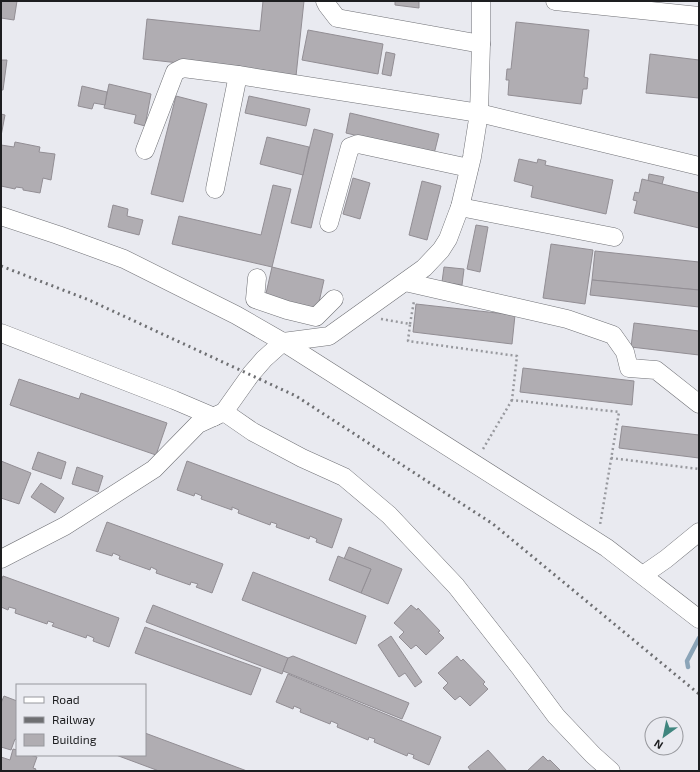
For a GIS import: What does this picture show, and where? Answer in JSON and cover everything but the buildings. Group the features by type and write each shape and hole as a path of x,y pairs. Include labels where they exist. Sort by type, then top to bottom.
{"street":[{"path":"326,1 327,5 337,18 481,44"},
{"path":"280,340 329,336 358,315 410,284 441,250 448,239 460,207 469,168 478,113 481,1"},
{"path":"555,1 699,16"},
{"path":"145,150 175,72 183,68 238,75 478,113 699,166"},
{"path":"215,189 238,75"},
{"path":"329,223 350,147 358,144 469,168"},
{"path":"460,207 614,237"},
{"path":"1,216 58,234 124,259 236,315 280,340 597,541 699,619"},
{"path":"257,278 255,299 287,310 316,317 334,299"},
{"path":"410,284 567,319 613,335 625,352 630,368 656,370 699,404"},
{"path":"1,559 65,526 154,469 198,424 219,415 280,340 287,310"},
{"path":"1,333 174,400 219,415 344,477 389,515 456,586 556,716 592,755 611,771"},
{"path":"643,575 666,559 699,532"}],"path":[{"path":"410,284 410,324 408,341 517,356 512,400 474,463"},
{"path":"358,315 410,324"},
{"path":"512,400 619,412 597,541"},
{"path":"611,458 699,469"}],"waterway":[{"path":"688,667 687,661 699,638"}],"railway":[{"path":"1,266 89,300 296,396 493,524 699,694"}]}
